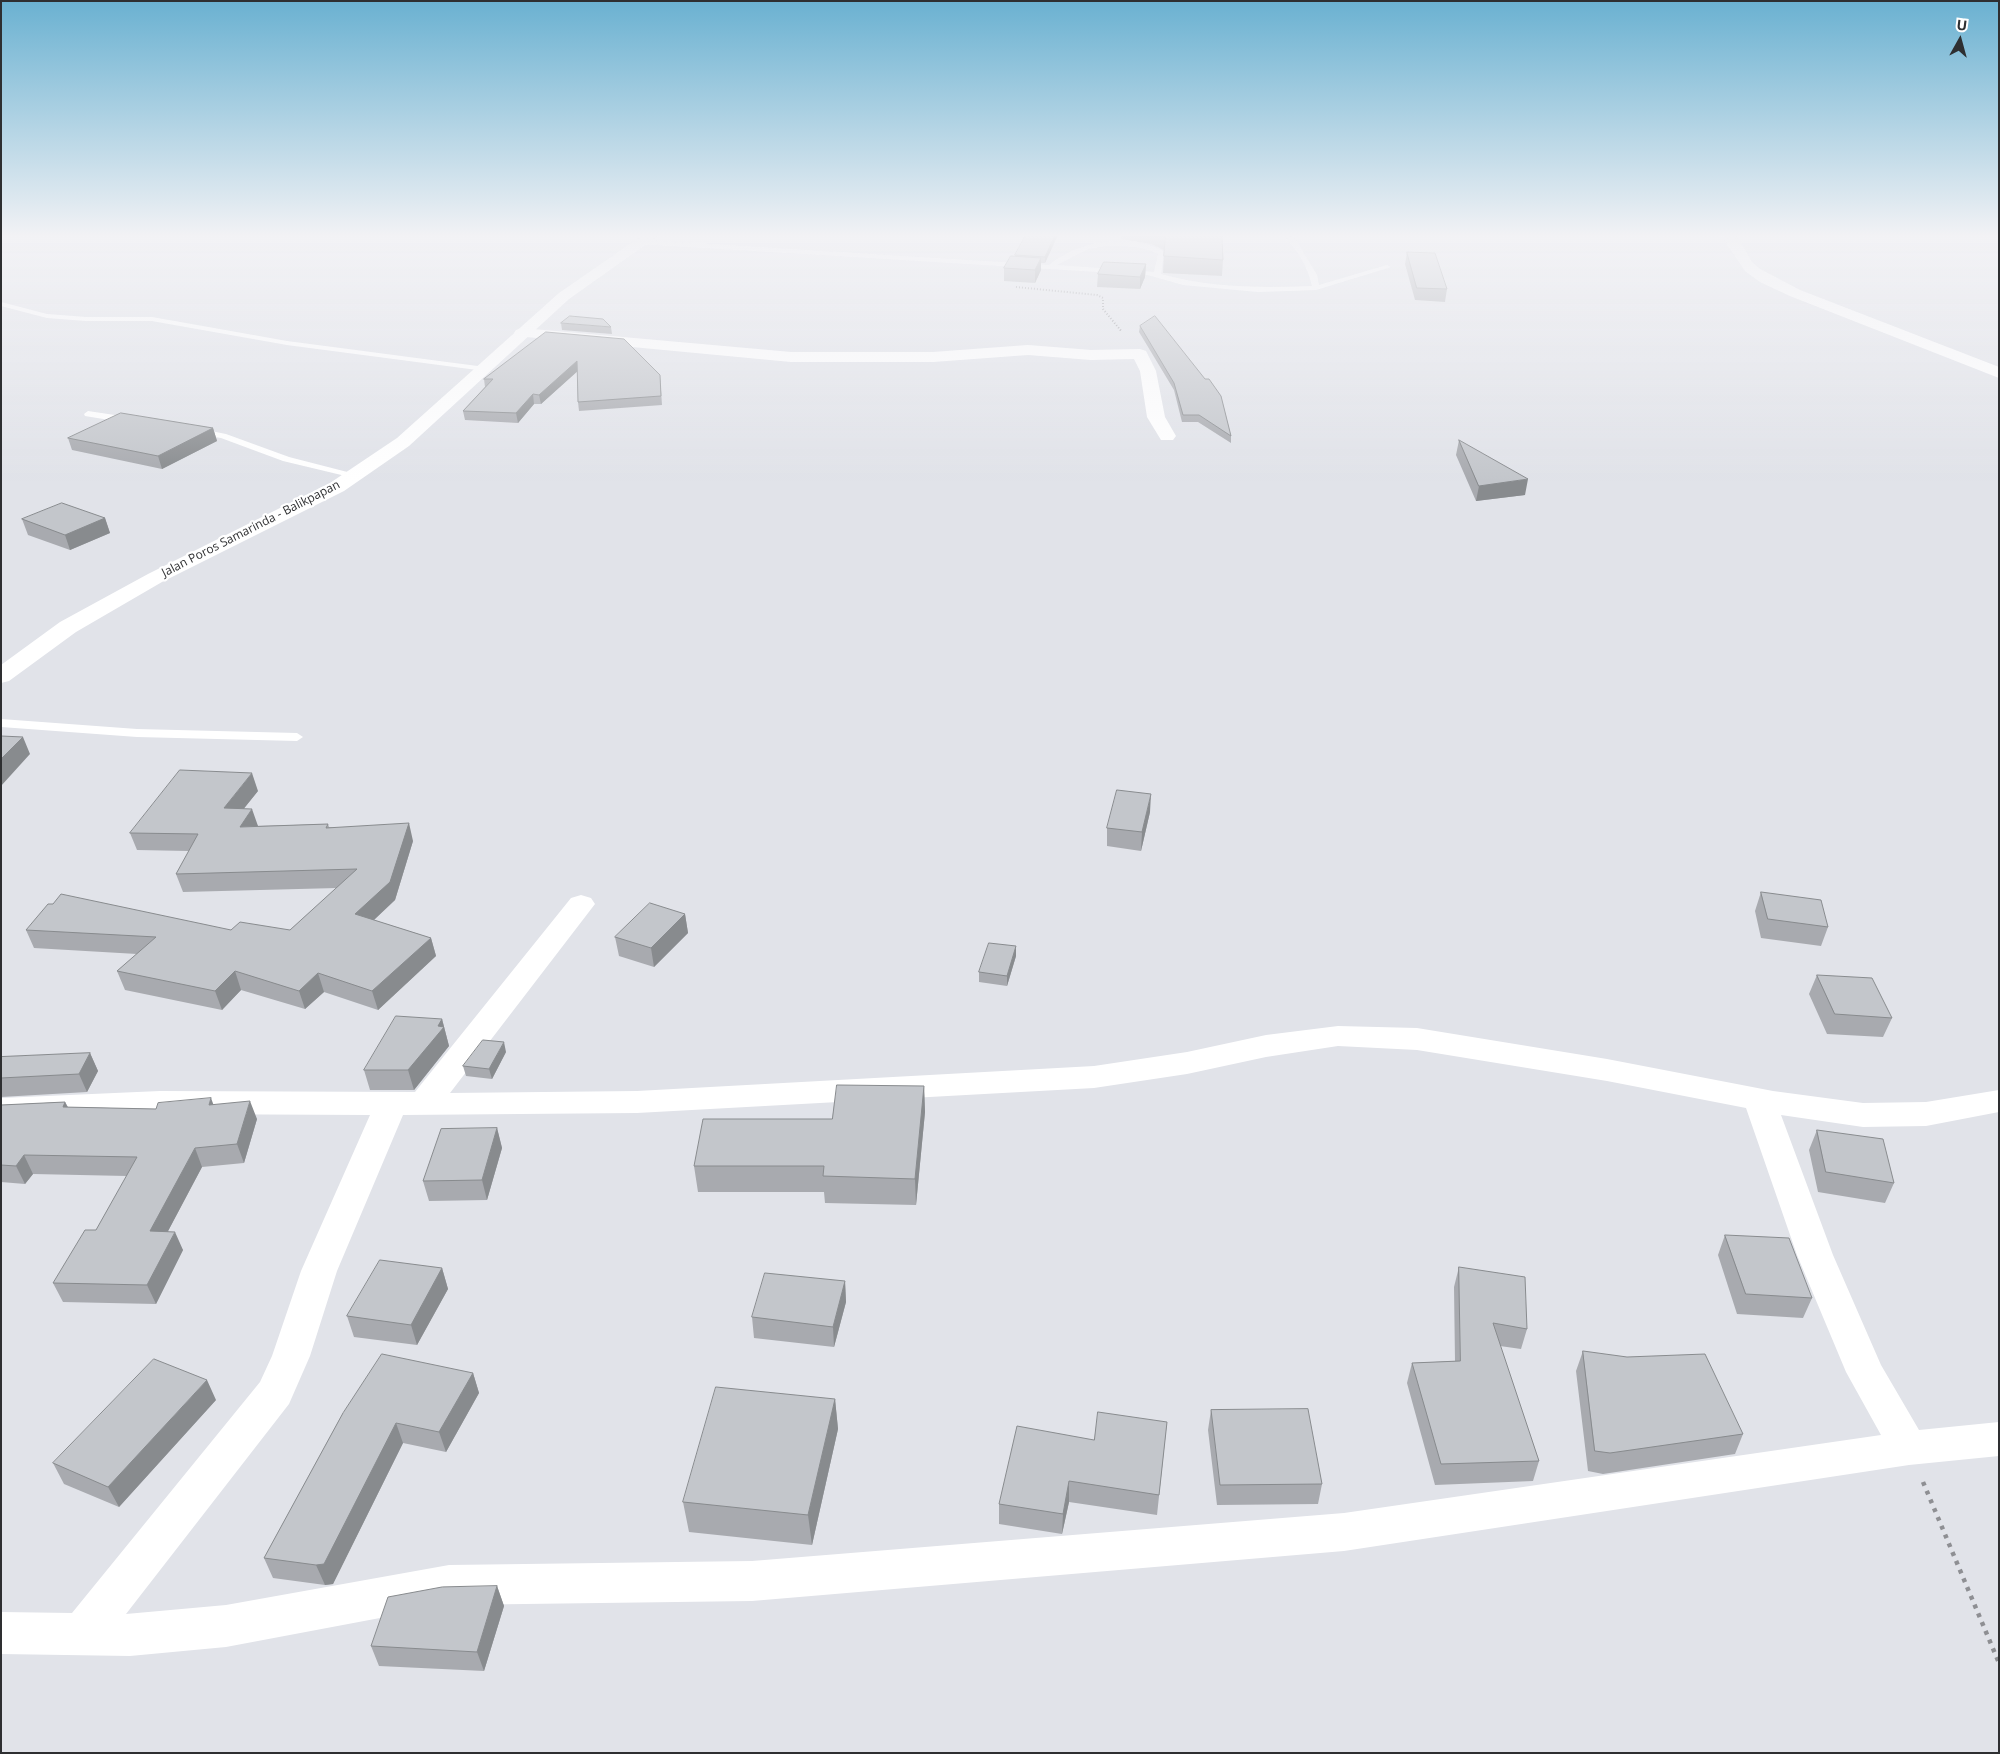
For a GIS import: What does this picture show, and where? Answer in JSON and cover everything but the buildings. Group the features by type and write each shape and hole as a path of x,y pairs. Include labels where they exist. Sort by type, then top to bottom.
{"main road":[{"name":"Jalan Poros Samarinda - Balikpapan","path":"1,676 68,626 155,578 337,487 403,442 485,369 540,317"},
{"path":"1856,317 1999,373"},
{"path":"522,332 791,357 933,357 1028,350 1091,355 1140,354 1148,371 1156,417 1168,436"},
{"path":"82,1635 231,1450 274,1392 291,1356 319,1271 407,1105 581,904"},
{"path":"1,1110 184,1101 407,1105 565,1105 1094,1077 1186,1063 1266,1046 1338,1036 1416,1039 1607,1070 1759,1099 1863,1115 1926,1114 1999,1100"},
{"path":"1759,1099 1815,1255 1865,1372 1909,1448"},
{"path":"1,1633 130,1635 226,1626 449,1585 752,1581 1344,1532 1909,1448 1999,1439"}],"lane":[{"path":"58,317 86,319 152,319 287,343 485,369"},
{"path":"88,414 136,422"},
{"path":"184,429 223,436 286,458 354,474"},
{"path":"1,723 137,733 298,737"}],"path":[{"path":"1110,317 1121,330 1127,348 1140,354"},
{"path":"1909,1448 1999,1663"}]}
